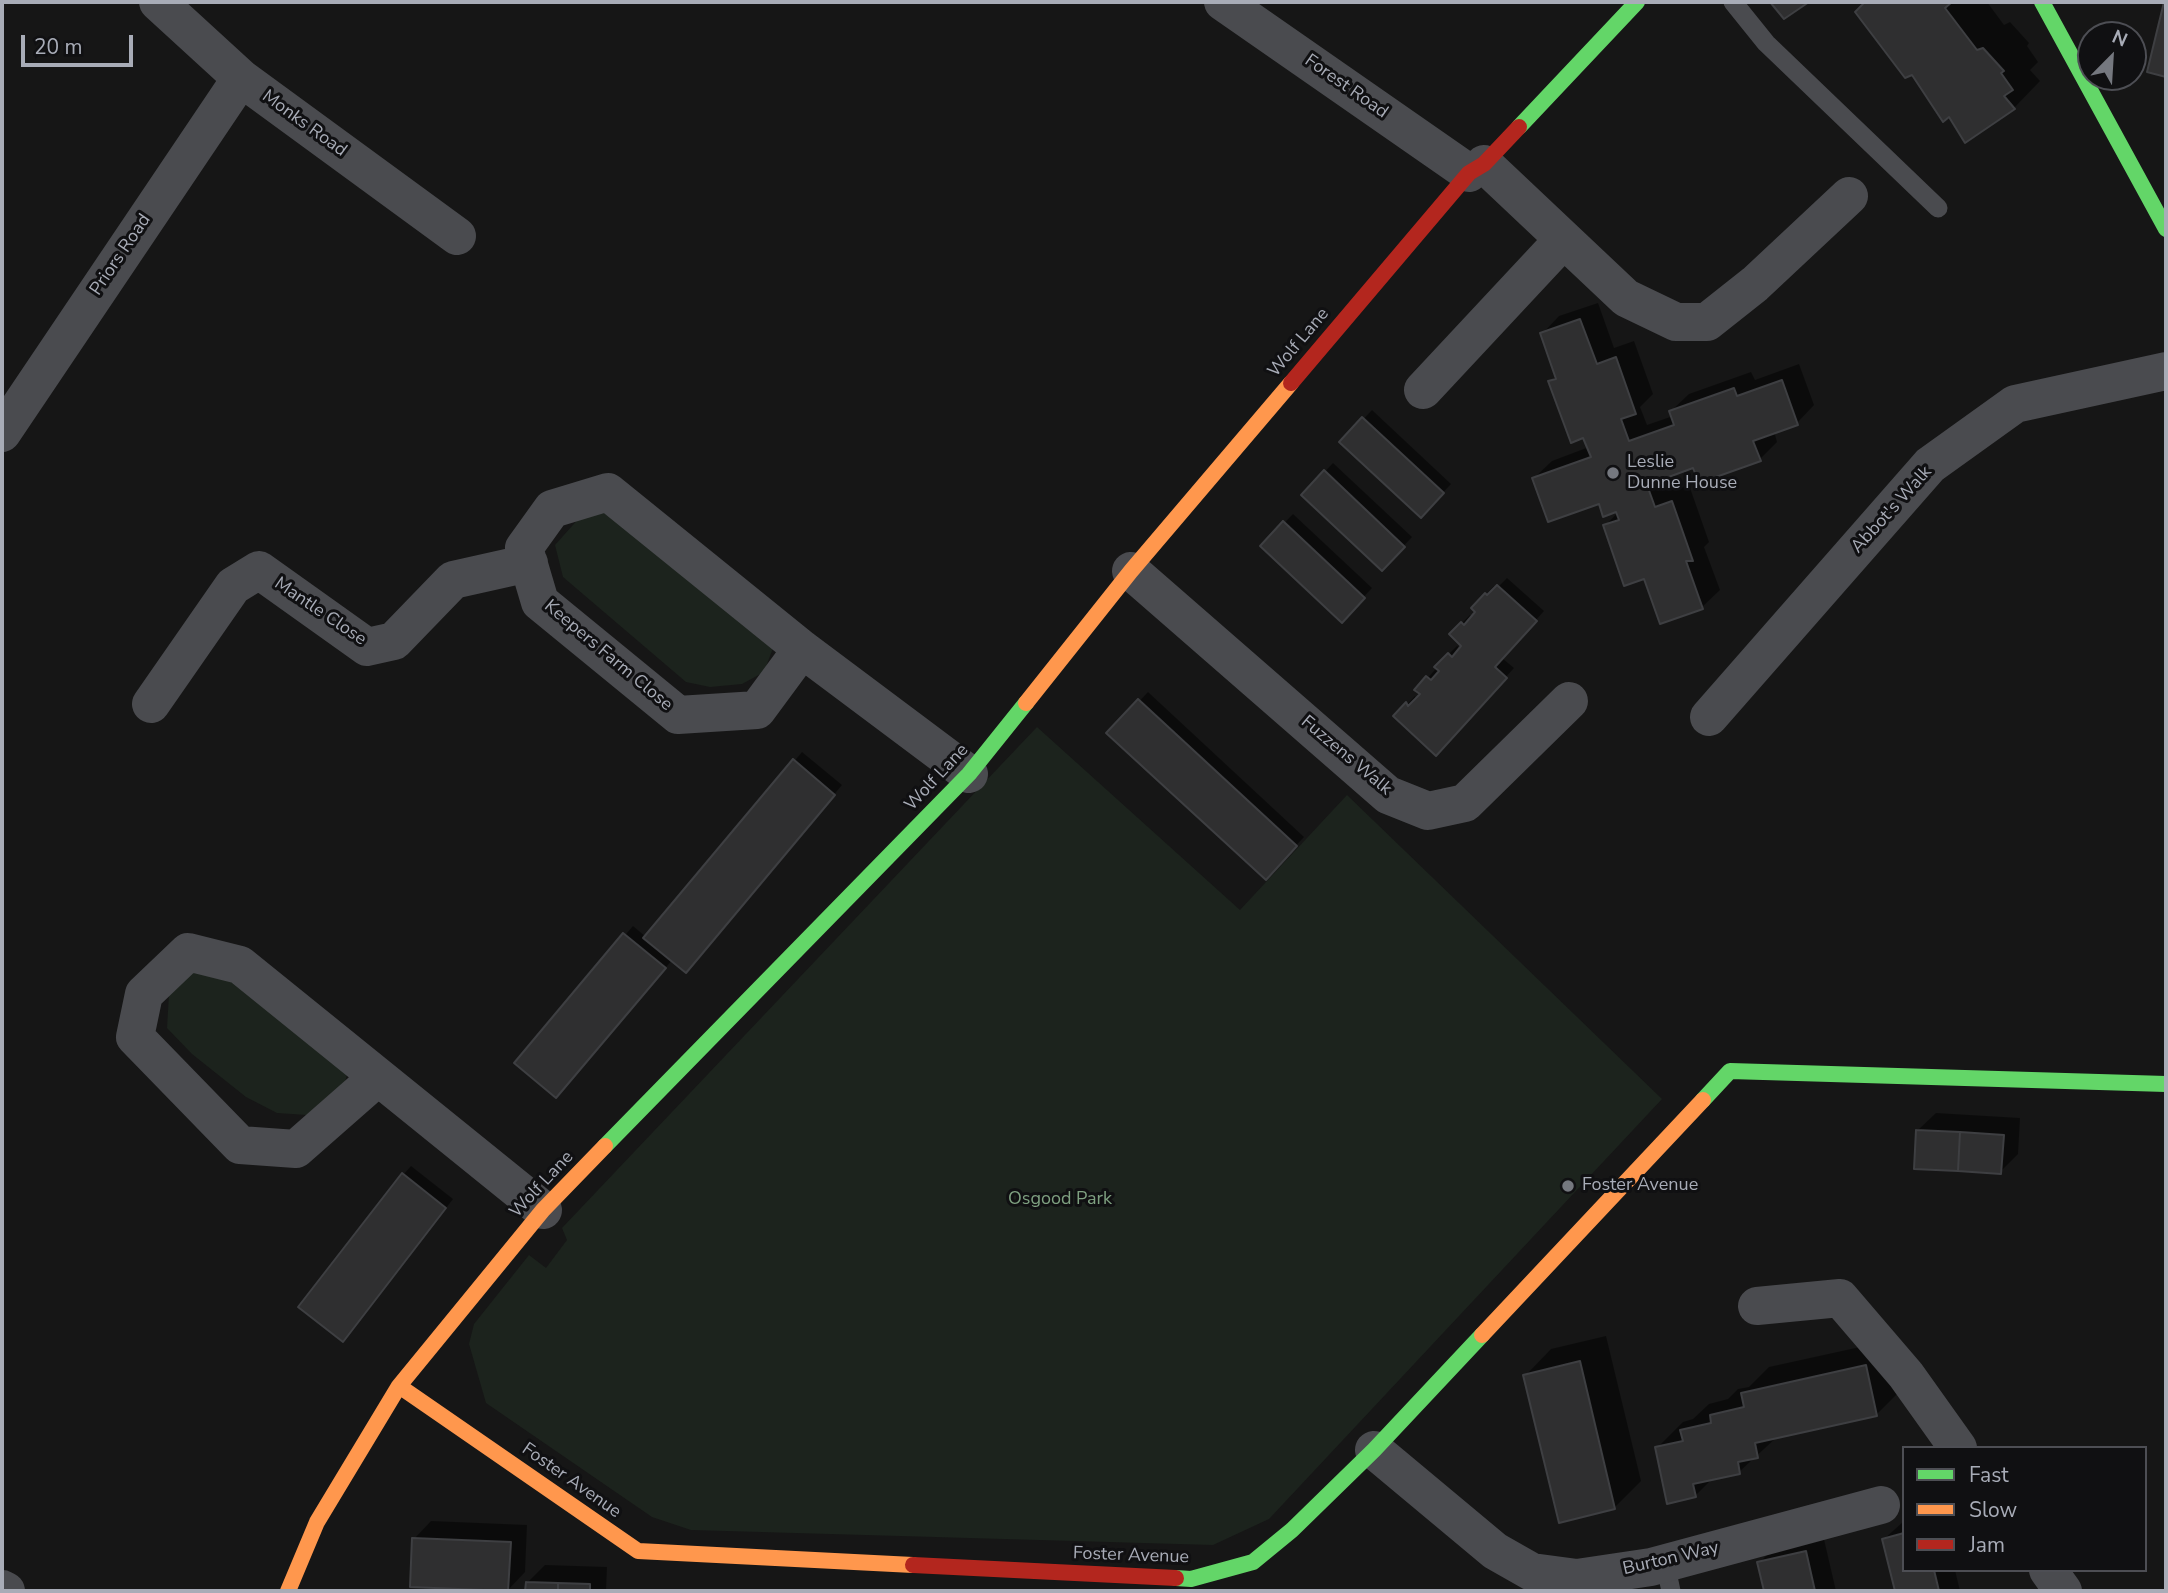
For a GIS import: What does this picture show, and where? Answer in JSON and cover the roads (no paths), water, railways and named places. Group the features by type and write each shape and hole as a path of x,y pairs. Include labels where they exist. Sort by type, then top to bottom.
{"street":[{"name":"Monks Road","path":"158,2 241,78 457,236"},
{"name":"Forest Road","path":"1223,2 1476,168 1563,240 1626,298 1676,322 1707,322 1755,284 1849,196"},
{"name":"Wolf Lane","path":"288,1591 317,1522 399,1386 543,1210 969,774 1131,571 1476,168 1637,2"},
{"path":"2042,2 2127,153 2166,229"},
{"name":"Priors Road","path":"2,433 241,78"},
{"path":"1423,390 1563,240"},
{"name":"Abbot's Walk","path":"1709,717 1930,465 2015,404 2166,371"},
{"name":"Keepers Farm Close","path":"803,649 757,710 678,715 540,602 524,548 552,509 608,492 803,649 969,774"},
{"name":"Mantle Close","path":"152,704 233,586 259,570 367,647 394,641 453,580 529,563"},
{"name":"Fuzzens Walk","path":"1131,571 1388,795 1428,811 1465,803 1569,701"},
{"path":"378,1077 296,1149 240,1145 135,1037 144,994 188,952 240,965 543,1210"},
{"name":"Foster Avenue","path":"399,1386 638,1551 1004,1581 1191,1578 1253,1562 1292,1530 1374,1450 1730,1070 2166,1084"},
{"path":"1757,1306 1840,1298 1906,1375 1957,1446"},
{"name":"Burton Way","path":"1374,1450 1495,1551 1532,1572 1577,1578 1668,1577 1881,1505"},
{"path":"2049,1572 2063,1591"},
{"path":"2,1589 6,1591"}],"lane":[{"path":"1733,2 1766,43 1938,208"}],"place":[{"name":"Leslie Dunne House","path":"1613,473"},
{"name":"Foster Avenue","path":"1568,1186"}],"park label":[{"name":"Osgood Park","path":"1060,1200"}]}
